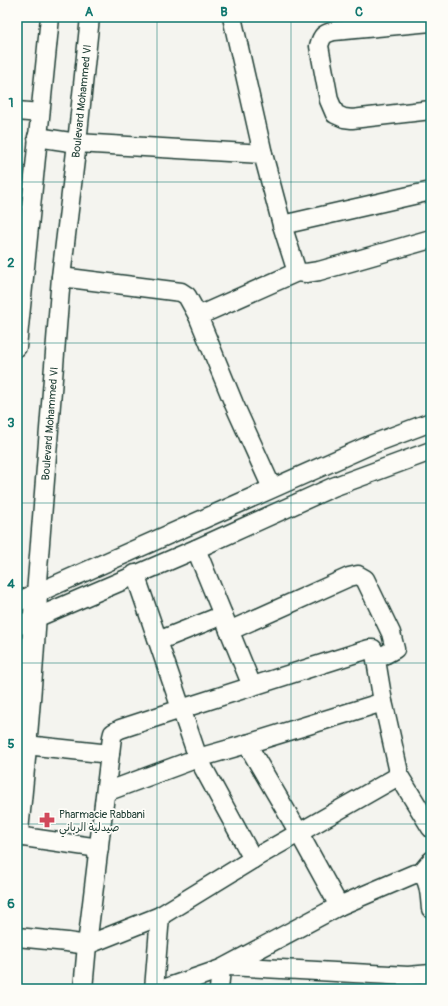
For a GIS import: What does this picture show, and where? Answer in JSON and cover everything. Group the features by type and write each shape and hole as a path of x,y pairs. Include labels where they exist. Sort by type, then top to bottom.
{"main road":[{"name":"Boulevard Mohammed VI","path":"17,831 26,745 26,598"}],"street":[{"path":"17,347 50,17"},
{"name":"Boulevard Mohammed VI","path":"26,598 90,17"},
{"path":"232,17 263,154 282,225 297,272"},
{"path":"431,22 334,31 326,34 322,38 319,46 329,100 335,114 344,118 352,119 431,110"},
{"path":"17,111 40,113"},
{"path":"37,137 77,143 263,154"},
{"path":"282,225 431,191"},
{"path":"198,316 297,272 306,273 319,271 431,239"},
{"path":"62,277 181,292 187,296 198,316 234,404 272,488"},
{"path":"26,598 370,445 431,422"},
{"path":"26,622 196,549 333,487 431,451"},
{"path":"196,549 252,686"},
{"path":"136,574 198,758 252,859"},
{"path":"158,641 226,623 358,575 365,579 391,633 395,649 380,656 376,654"},
{"path":"83,989 112,737 113,733 120,729 369,649 373,649 376,654 383,702 398,774 431,828"},
{"path":"106,792 198,758 383,702"},
{"path":"247,744 299,833 339,906"},
{"path":"26,745 110,754"},
{"path":"17,937 87,945 160,916 252,859 395,778 398,774"},
{"path":"17,836 99,848"},
{"path":"163,989 224,967 339,906 426,868"},
{"path":"426,868 425,877 428,881 431,910"},
{"path":"154,989 160,916"},
{"path":"224,967 408,976 431,974"},
{"path":"219,989 224,967"}],"place":[{"name":"Pharmacie Rabbani صيدلية الرباني","path":"47,820"}]}
